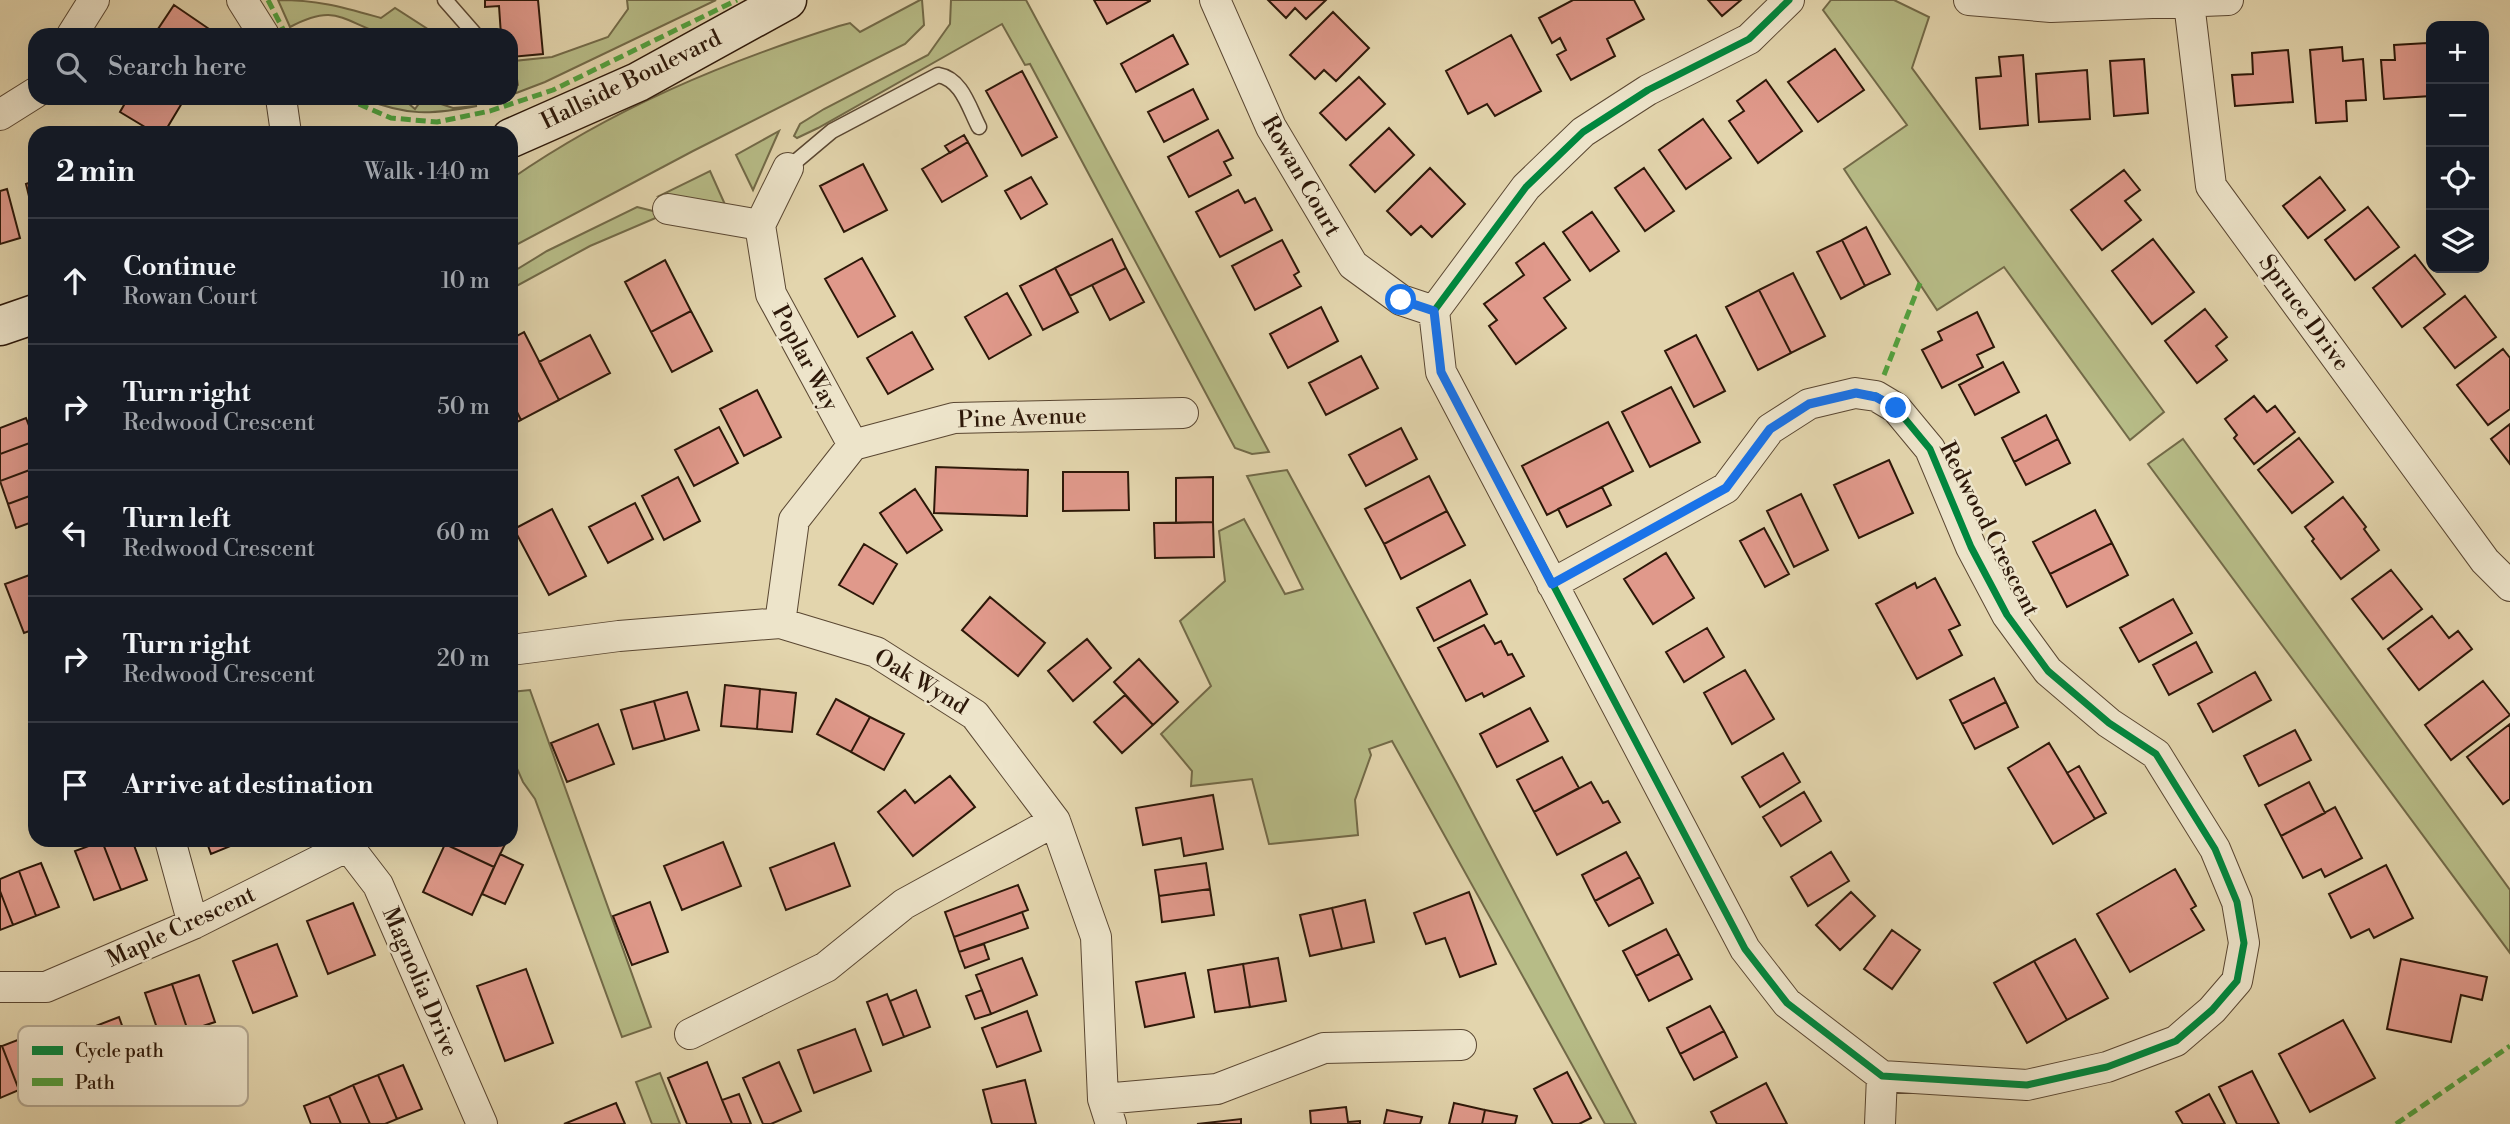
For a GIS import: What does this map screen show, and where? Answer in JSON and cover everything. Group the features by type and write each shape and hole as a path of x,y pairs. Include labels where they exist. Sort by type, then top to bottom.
{"street":[{"path":"76,28 94,0"},
{"path":"242,0 260,28"},
{"name":"Hallside Boulevard","path":"518,135 638,82 787,0"},
{"name":"Rowan Court","path":"1215,0 1271,127 1353,265 1401,300 1434,311"},
{"path":"1789,0 1749,39 1648,90 1583,132 1526,187 1434,311 1441,372 1745,949 1787,1003 1882,1076 1880,1124"},
{"path":"1969,0 2051,7 2228,0"},
{"name":"Spruce Drive","path":"2189,3 2211,186 2485,561 2510,586"},
{"path":"0,115 28,97"},
{"path":"282,105 285,126"},
{"path":"668,209 760,225 788,168"},
{"name":"Poplar Way","path":"760,225 771,294 853,446"},
{"path":"0,326 28,316"},
{"name":"Redwood Crescent","path":"1552,584 1726,488 1770,429 1809,404 1856,393 1876,397 1896,408 1930,449 1971,547 2007,615 2048,671 2109,723 2156,754 2215,849 2237,902 2244,943 2237,981 2221,1000 2176,1041 2107,1067 2027,1084 1882,1076"},
{"name":"Pine Avenue","path":"853,446 954,418 1183,413"},
{"path":"780,623 794,520 853,446"},
{"name":"Oak Wynd","path":"518,649 619,636 780,623 876,652 975,715 1055,821 1096,937 1107,1111"},
{"path":"690,1034 826,967 904,904 1055,821"},
{"path":"172,847 193,924"},
{"name":"Maple Crescent","path":"0,987 46,987 193,924 343,847"},
{"name":"Magnolia Drive","path":"354,847 378,885 482,1124"},
{"path":"1107,1111 1217,1089 1324,1048 1461,1045"}],"lane":[{"path":"445,0 470,28"},
{"path":"788,168 832,131 939,75 949,77 958,85 979,127"}],"green space":[{"path":"278,0 330,5 381,18 395,8 426,28 366,28 347,19 328,15 305,20 290,27"},
{"path":"627,0 716,0 518,92 518,61 552,57 608,37 628,9"},
{"path":"922,0 924,25 905,44 693,151 518,244 518,174 549,154 628,110 710,72 795,40 850,23 860,32"},
{"path":"951,0 1026,0 1269,452 1252,454 1235,448 1030,64 1025,65 1002,24 818,128 797,138 794,136 800,124 824,109 928,55 950,24"},
{"path":"1831,0 1894,0 1929,17 1912,68 2164,412 2130,440 2004,267 1937,310 1844,169 1907,125 1823,10"},
{"path":"382,105 410,105 415,109 418,105 444,105 453,108 477,106 432,112"},
{"path":"779,131 753,190 736,155"},
{"path":"710,171 727,209 659,196"},
{"path":"637,207 665,214 590,246 518,285 518,269 547,251"},
{"path":"2183,439 2510,890 2510,953 2148,464"},
{"path":"1287,470 1457,783 1636,1124 1605,1124 1392,741 1369,749 1371,755 1355,800 1358,835 1269,844 1252,779 1191,786 1192,771 1161,734 1211,686 1180,621 1225,581 1219,531 1244,519 1285,594 1303,589 1247,476"},
{"path":"530,690 651,1027 622,1037 535,799 518,771 518,691"},
{"path":"660,1073 680,1124 652,1124 636,1082"}],"building":[{"path":"485,0 538,0 543,54 518,56 518,28 501,28 499,6 485,7"},
{"path":"1094,0 1150,0 1150,1 1107,24"},
{"path":"1268,0 1326,0 1306,19 1295,8 1286,18"},
{"path":"1573,0 1634,0 1644,19 1607,39 1615,56 1571,80 1557,55 1566,50 1560,38 1552,43 1539,18"},
{"path":"1708,0 1741,0 1722,16"},
{"path":"174,5 208,28 159,28"},
{"path":"1333,12 1369,48 1336,81 1324,70 1315,79 1290,55"},
{"path":"1173,35 1188,64 1136,92 1121,64"},
{"path":"1511,35 1541,91 1495,116 1487,104 1468,114 1446,71"},
{"path":"2426,43 2426,96 2384,99 2381,60 2395,60 2394,45"},
{"path":"2342,47 2343,61 2363,59 2366,100 2346,101 2347,121 2316,123 2310,50"},
{"path":"1835,49 1864,90 1818,122 1788,82"},
{"path":"2288,50 2293,102 2235,106 2232,75 2253,74 2252,53"},
{"path":"2023,55 2028,125 1980,129 1976,78 2001,76 1999,57"},
{"path":"2144,59 2148,113 2114,116 2110,61"},
{"path":"2087,70 2090,119 2039,122 2036,74"},
{"path":"1022,71 1057,137 1022,156 986,91"},
{"path":"1359,77 1385,104 1346,140 1320,113"},
{"path":"1766,80 1802,131 1758,163 1729,121 1744,111 1737,101"},
{"path":"1193,89 1208,119 1164,142 1148,112"},
{"path":"124,105 181,105 168,126 143,126 120,112"},
{"path":"1703,119 1731,158 1686,189 1659,150"},
{"path":"1389,128 1414,155 1375,192 1350,165"},
{"path":"1218,130 1233,158 1224,162 1231,175 1189,197 1168,157"},
{"path":"964,135 968,142 950,153 945,146"},
{"path":"968,142 987,176 942,202 922,169"},
{"path":"863,164 887,210 844,232 820,186"},
{"path":"1430,168 1465,204 1432,237 1421,226 1411,235 1387,211"},
{"path":"1644,168 1674,211 1645,231 1615,188"},
{"path":"2124,170 2140,190 2125,201 2141,220 2102,250 2071,210"},
{"path":"1031,177 1047,204 1021,219 1005,191"},
{"path":"2320,177 2345,210 2308,238 2283,206"},
{"path":"7,189 20,238 0,244 0,191"},
{"path":"1238,190 1245,203 1255,198 1272,230 1220,257 1196,212"},
{"path":"2368,207 2399,247 2355,280 2325,240"},
{"path":"1592,212 1619,251 1590,271 1563,232"},
{"path":"1866,227 1890,274 1865,286 1842,240"},
{"path":"1112,239 1126,268 1070,296 1055,268"},
{"path":"2153,239 2194,292 2152,324 2112,271"},
{"path":"1282,240 1299,272 1294,275 1301,286 1255,310 1232,266"},
{"path":"1842,240 1865,286 1841,299 1817,252"},
{"path":"1544,243 1570,280 1544,298 1566,328 1516,364 1489,326 1497,320 1484,304 1524,275 1516,263"},
{"path":"2415,255 2426,273 2429,273 2445,294 2402,327 2373,288"},
{"path":"862,258 895,316 858,337 825,279"},
{"path":"665,260 691,311 651,332 625,282"},
{"path":"1055,268 1078,312 1043,330 1020,286"},
{"path":"1126,268 1144,302 1110,320 1092,285"},
{"path":"1793,273 1825,336 1791,353 1759,290"},
{"path":"1759,290 1791,353 1758,370 1726,307"},
{"path":"1007,293 1031,335 989,359 965,317"},
{"path":"2465,296 2496,337 2455,368 2424,328"},
{"path":"1321,307 1338,341 1288,368 1270,334"},
{"path":"2205,309 2227,337 2216,346 2227,360 2197,383 2165,341"},
{"path":"691,311 712,351 672,372 651,332"},
{"path":"1977,312 1994,347 1977,355 1983,367 1942,388 1922,350 1942,340 1938,332"},
{"path":"524,332 559,400 521,420 518,414 518,335"},
{"path":"912,332 933,369 888,394 867,358"},
{"path":"590,335 610,373 559,400 539,362"},
{"path":"1696,335 1725,391 1694,407 1665,351"},
{"path":"2503,349 2510,358 2510,409 2488,425 2457,385"},
{"path":"1361,356 1378,388 1326,415 1309,383"},
{"path":"2003,362 2019,392 1975,415 1959,385"},
{"path":"1671,387 1700,442 1650,467 1622,412"},
{"path":"757,390 781,437 744,456 720,409"},
{"path":"2254,396 2267,412 2275,406 2295,432 2254,464 2234,438 2237,435 2225,419"},
{"path":"2046,415 2058,439 2014,462 2002,438"},
{"path":"26,418 28,444 0,454 0,428"},
{"path":"1608,422 1633,471 1547,515 1522,466"},
{"path":"2510,424 2510,464 2491,439"},
{"path":"719,427 738,463 694,486 675,450"},
{"path":"1401,428 1417,459 1366,486 1349,455"},
{"path":"2299,438 2333,482 2292,513 2258,470"},
{"path":"2058,439 2070,463 2026,485 2014,462"},
{"path":"28,444 28,471 0,481 0,454"},
{"path":"1889,460 1913,513 1859,538 1834,485"},
{"path":"936,467 1028,470 1027,516 934,513"},
{"path":"28,471 28,497 8,504 0,481"},
{"path":"1063,472 1128,472 1129,510 1063,511"},
{"path":"1429,476 1447,511 1384,544 1365,509"},
{"path":"678,477 700,521 664,540 642,496"},
{"path":"1213,477 1213,522 1176,523 1176,478"},
{"path":"1602,487 1611,505 1567,527 1558,509"},
{"path":"915,489 942,530 907,553 880,513"},
{"path":"1801,494 1828,550 1794,567 1767,511"},
{"path":"28,497 28,524 16,528 8,504"},
{"path":"2343,497 2366,527 2364,529 2379,550 2341,579 2312,541 2314,539 2305,527"},
{"path":"635,503 653,539 608,563 589,527"},
{"path":"552,509 586,576 549,595 518,537 518,527"},
{"path":"2095,510 2112,543 2050,574 2033,542"},
{"path":"1447,511 1465,545 1401,579 1384,544"},
{"path":"1213,522 1214,557 1155,558 1154,523"},
{"path":"1764,528 1789,574 1765,587 1740,541"},
{"path":"2112,543 2128,575 2067,607 2050,574"},
{"path":"864,544 897,564 873,604 839,585"},
{"path":"1666,553 1694,598 1653,624 1624,579"},
{"path":"2391,570 2422,609 2383,639 2352,599"},
{"path":"28,576 28,632 24,633 5,584"},
{"path":"1935,578 1960,625 1949,630 1962,655 1917,679 1876,604 1915,583 1917,588"},
{"path":"1470,580 1487,614 1434,641 1417,608"},
{"path":"990,597 1045,643 1018,676 962,630"},
{"path":"2173,599 2192,633 2139,662 2120,628"},
{"path":"2432,616 2449,638 2458,631 2472,649 2419,690 2388,649"},
{"path":"1484,625 1495,644 1501,641 1508,655 1512,654 1524,676 1484,697 1482,693 1466,701 1438,648"},
{"path":"1707,628 1724,657 1684,682 1666,652"},
{"path":"1087,639 1111,668 1073,701 1048,671"},
{"path":"2196,642 2212,672 2169,695 2153,665"},
{"path":"1139,659 1178,702 1153,725 1114,682"},
{"path":"1745,670 1774,719 1732,744 1704,693"},
{"path":"2255,672 2271,700 2213,732 2198,704"},
{"path":"1994,678 2006,702 1962,724 1950,700"},
{"path":"2483,681 2510,715 2451,760 2425,725"},
{"path":"725,685 760,689 757,729 721,726"},
{"path":"760,689 796,693 792,732 757,729"},
{"path":"687,692 699,730 665,740 654,701"},
{"path":"1125,695 1153,725 1122,753 1094,722"},
{"path":"836,699 870,717 851,752 817,734"},
{"path":"654,701 665,740 633,749 621,710"},
{"path":"2006,702 2018,727 1975,749 1962,724"},
{"path":"1530,708 1548,741 1497,767 1480,734"},
{"path":"870,717 904,734 884,770 851,752"},
{"path":"598,724 614,764 567,782 551,743"},
{"path":"2510,724 2510,799 2503,804 2467,757"},
{"path":"2295,730 2311,760 2259,786 2244,756"},
{"path":"2049,743 2095,819 2053,844 2008,768"},
{"path":"1783,753 1800,782 1760,807 1742,777"},
{"path":"1562,757 1579,788 1534,812 1517,780"},
{"path":"2079,766 2106,813 2095,819 2067,773"},
{"path":"950,776 975,807 913,856 878,812 905,790 915,803"},
{"path":"1591,782 1603,803 1608,801 1620,822 1557,855 1534,812"},
{"path":"2309,782 2325,813 2281,836 2265,805"},
{"path":"1804,792 1821,821 1781,846 1763,817"},
{"path":"1213,795 1223,849 1184,856 1181,838 1143,845 1136,808"},
{"path":"2335,807 2362,858 2325,877 2321,869 2303,878 2281,836"},
{"path":"723,842 741,886 682,910 664,866"},
{"path":"834,843 850,886 786,910 770,868"},
{"path":"86,847 104,847 121,890 94,900 75,851"},
{"path":"104,847 135,847 147,880 121,890"},
{"path":"208,847 228,847 211,854"},
{"path":"444,847 451,847 494,867 472,915 423,892"},
{"path":"451,847 504,847 494,867"},
{"path":"1626,852 1640,877 1595,901 1582,875"},
{"path":"1831,852 1849,881 1808,906 1791,877"},
{"path":"500,854 523,865 505,904 482,894"},
{"path":"41,863 59,907 36,916 19,871"},
{"path":"1206,863 1210,889 1159,896 1155,870"},
{"path":"2386,865 2413,918 2374,938 2369,929 2351,938 2329,894"},
{"path":"2175,869 2196,906 2191,909 2204,930 2130,972 2097,914"},
{"path":"19,871 36,916 13,925 0,891 0,879"},
{"path":"1640,877 1653,903 1609,926 1595,901"},
{"path":"1018,885 1028,910 954,937 945,912"},
{"path":"1210,889 1214,915 1162,922 1159,896"},
{"path":"0,891 13,925 0,930"},
{"path":"1469,892 1496,964 1460,977 1445,938 1426,944 1414,913"},
{"path":"1851,892 1875,916 1840,950 1816,925"},
{"path":"1365,900 1374,942 1342,949 1332,908"},
{"path":"650,902 668,952 632,965 613,916"},
{"path":"353,903 375,955 328,974 307,921"},
{"path":"1332,908 1342,949 1310,956 1300,915"},
{"path":"1022,912 1028,928 959,952 954,937"},
{"path":"1666,929 1679,954 1636,976 1623,951"},
{"path":"1892,930 1920,950 1892,989 1864,969"},
{"path":"2075,939 2108,998 2067,1020 2034,961"},
{"path":"277,944 297,996 253,1013 233,961"},
{"path":"984,944 989,959 965,968 959,952"},
{"path":"1679,954 1692,979 1649,1001 1636,976"},
{"path":"1022,958 1037,995 991,1014 976,975"},
{"path":"1278,958 1286,1001 1250,1007 1243,964"},
{"path":"2401,959 2487,977 2482,1000 2461,995 2451,1042 2387,1029"},
{"path":"2034,961 2067,1020 2027,1043 1994,983"},
{"path":"1243,964 1250,1007 1215,1012 1208,970"},
{"path":"526,969 553,1043 505,1061 477,986"},
{"path":"1185,973 1194,1017 1145,1027 1136,982"},
{"path":"199,975 215,1022 203,1026 186,1026 172,984"},
{"path":"172,984 186,1026 156,1026 145,993"},
{"path":"916,990 930,1027 904,1037 890,1001"},
{"path":"982,990 991,1014 975,1019 966,996"},
{"path":"887,994 904,1037 883,1045 867,1002"},
{"path":"1710,1006 1724,1031 1680,1054 1667,1028"},
{"path":"1027,1011 1041,1051 997,1067 982,1028"},
{"path":"119,1017 122,1026 96,1026"},
{"path":"2343,1020 2375,1078 2310,1112 2279,1054"},
{"path":"855,1029 871,1071 814,1093 798,1050"},
{"path":"1724,1031 1737,1057 1694,1080 1680,1054"},
{"path":"18,1040 18,1087 2,1046"},
{"path":"0,1046 2,1046 18,1090 0,1098"},
{"path":"707,1062 732,1124 687,1124 668,1078"},
{"path":"779,1062 801,1111 771,1124 763,1124 743,1078"},
{"path":"403,1065 422,1109 397,1119 378,1075"},
{"path":"2252,1071 2279,1124 2237,1124 2219,1087"},
{"path":"1567,1072 1591,1118 1579,1124 1553,1124 1534,1089"},
{"path":"378,1075 397,1119 385,1124 370,1124 353,1085"},
{"path":"1025,1080 1036,1124 992,1124 983,1090"},
{"path":"1766,1083 1787,1124 1717,1124 1711,1112"},
{"path":"353,1085 370,1124 341,1124 329,1096"},
{"path":"739,1094 751,1124 732,1124 722,1100"},
{"path":"2209,1094 2225,1124 2183,1124 2176,1112"},
{"path":"329,1096 341,1124 311,1124 304,1106"},
{"path":"616,1103 625,1124 564,1124"},
{"path":"1454,1103 1485,1110 1482,1124 1449,1124"},
{"path":"1346,1107 1348,1122 1360,1121 1360,1124 1311,1124 1310,1111"},
{"path":"1387,1110 1422,1117 1420,1124 1384,1124"},
{"path":"1485,1110 1517,1116 1515,1124 1482,1124"},
{"path":"1241,1119 1241,1124 1197,1124"}],"marked path":[{"path":"268,0 282,28"},
{"path":"518,102 553,90 737,0"},
{"path":"361,105 391,118 437,122 508,105"},
{"path":"1884,375 1920,283"},
{"path":"2396,1124 2510,1046"}],"cycle path":[{"path":"1552,584 1726,488 1770,429 1809,404 1855,393 1876,396 1896,408 1930,449 1971,547 2007,615 2048,671 2109,723 2156,754 2215,849 2237,902 2244,943 2237,981 2212,1010 2176,1041 2107,1067 2027,1085 1882,1076 1787,1003 1745,949 1441,372 1434,311 1526,187 1583,132 1648,90 1749,39 1789,0"}],"route":[{"path":"1401,300 1434,311 1441,372 1552,584 1726,488 1770,429 1809,404 1856,393 1876,397 1896,408"}]}
